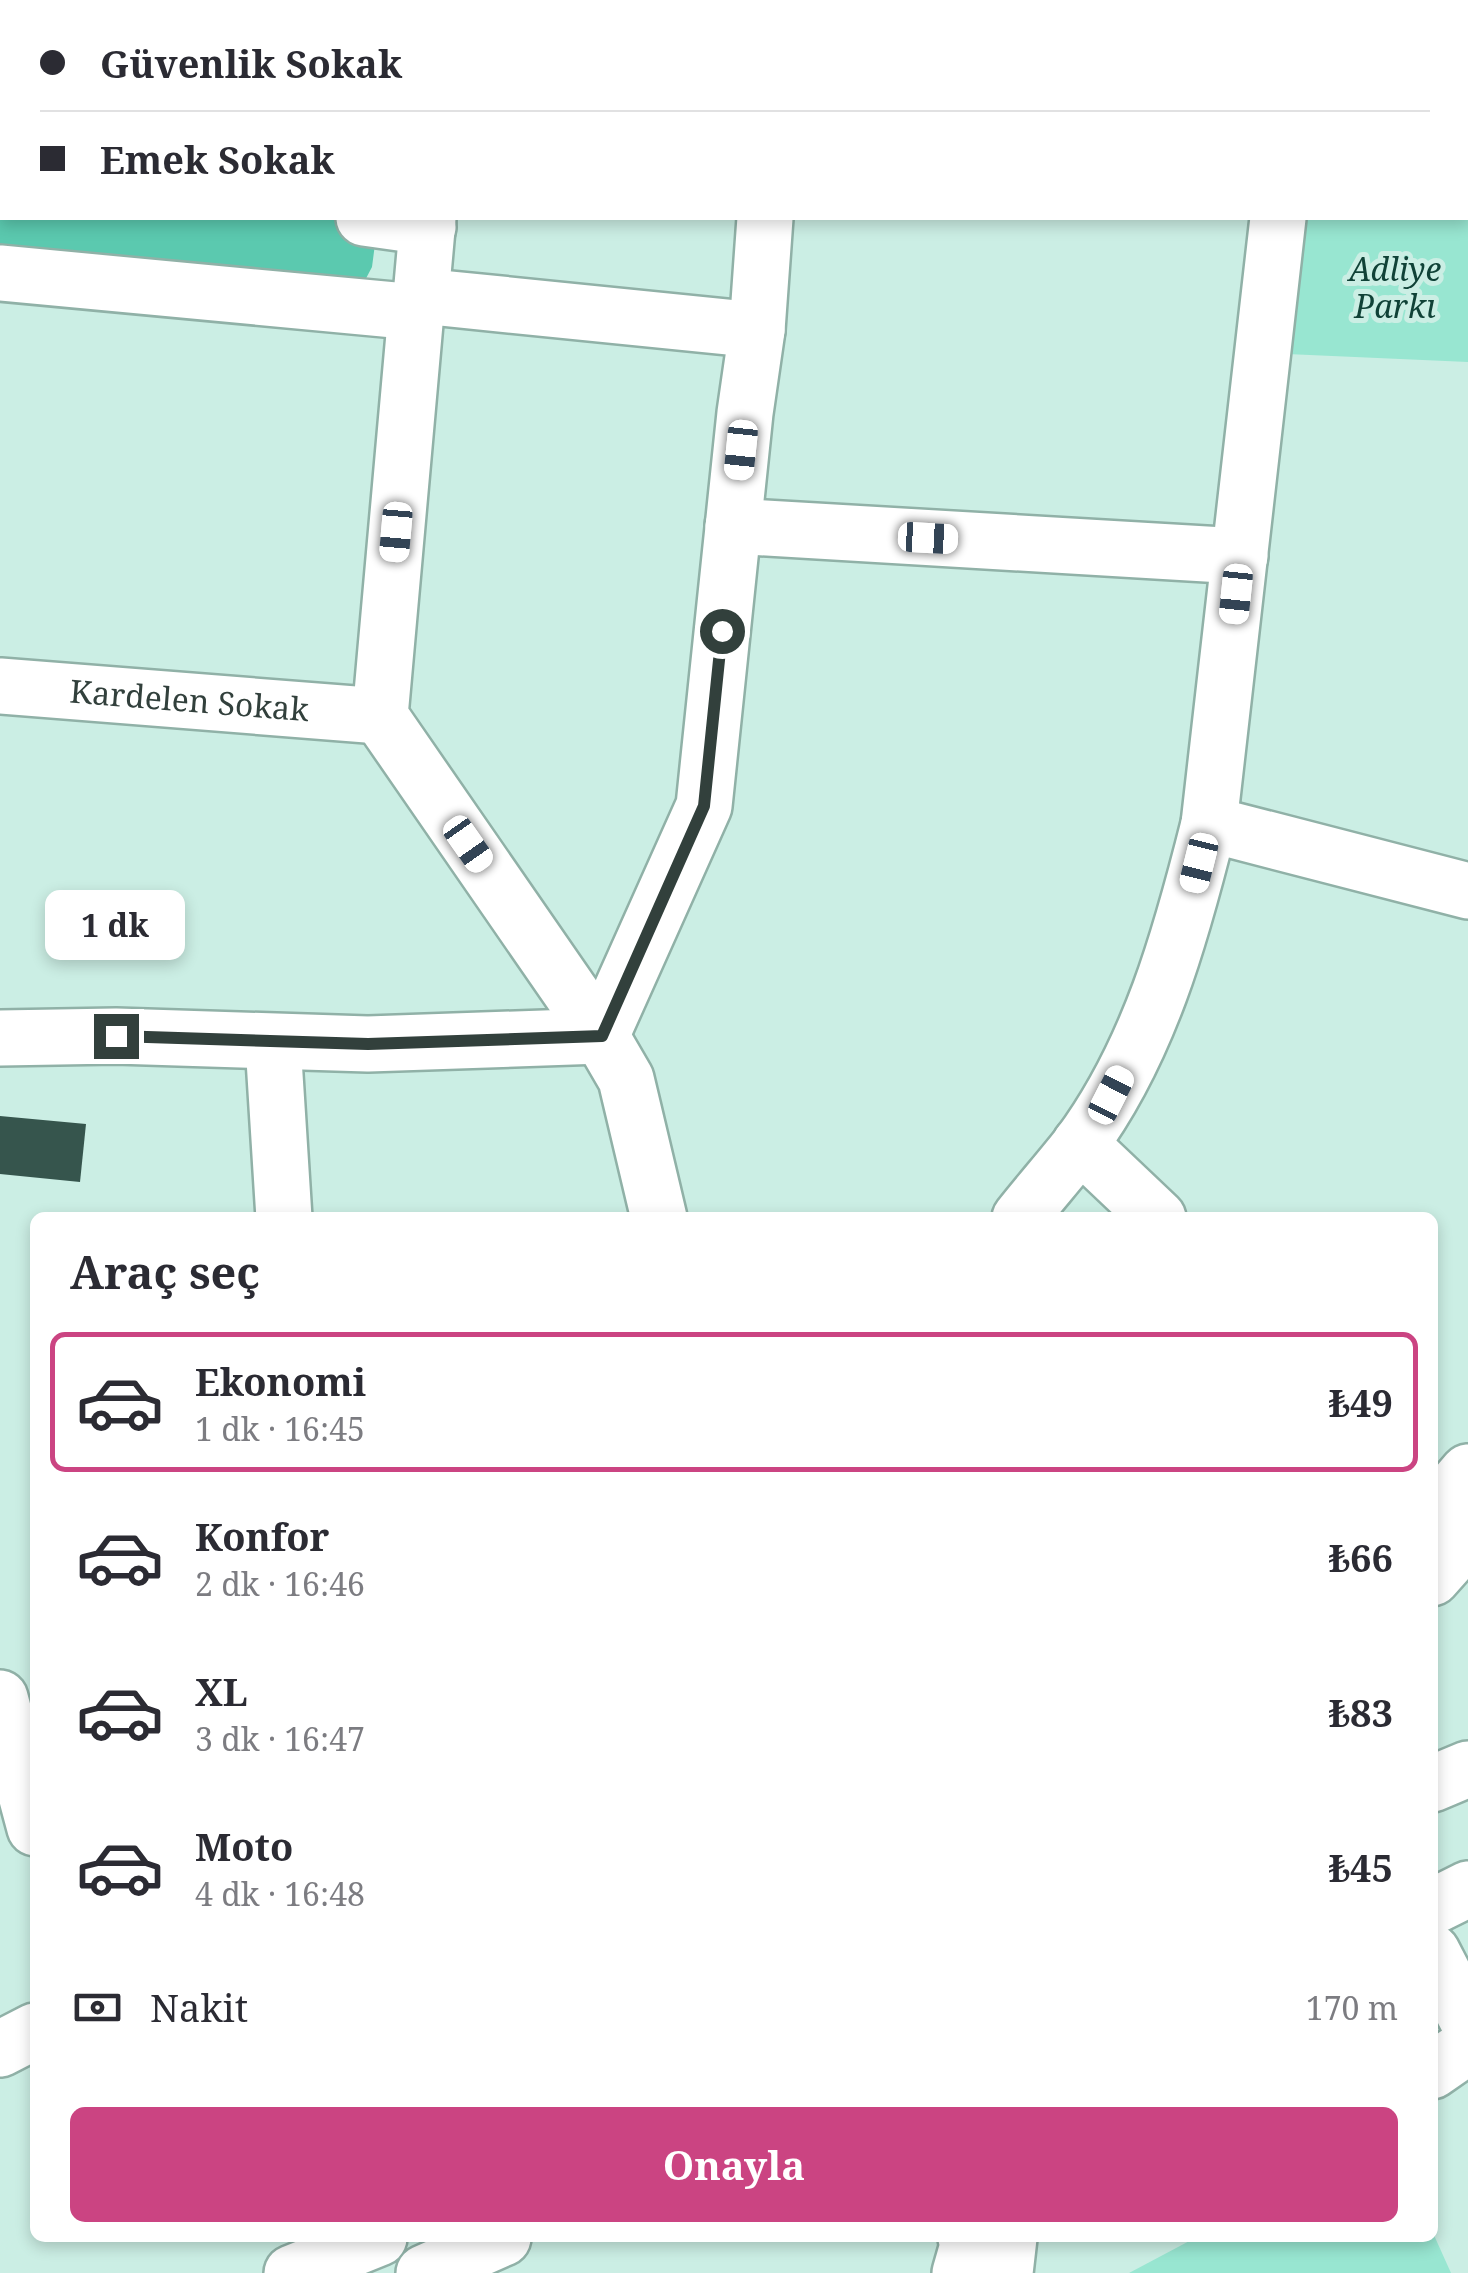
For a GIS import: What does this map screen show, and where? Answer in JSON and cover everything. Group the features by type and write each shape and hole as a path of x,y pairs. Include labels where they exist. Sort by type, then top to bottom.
{"street":[{"path":"396,220 428,222 380,716 602,1036 626,1080 658,1212"},
{"path":"602,1036 704,806 758,330 765,220"},
{"path":"1025,1212 1080,1144 1111,1095 1169,968 1209,824 1278,220"},
{"path":"0,273 758,330"},
{"path":"733,526 1240,556"},
{"name":"Kardelen Sokak","path":"0,686 380,716"},
{"path":"1209,824 1468,891"},
{"path":"0,1038 116,1036 273,1043 472,1042 602,1036"},
{"path":"273,1043 284,1212"},
{"path":"1080,1144 1152,1212"},
{"path":"1438,1551 1450,1498"},
{"path":"0,1698 30,1809"},
{"path":"1438,1781 1468,1768"},
{"path":"1438,1904 1468,1889"},
{"path":"1438,1963 1468,2020"},
{"path":"0,2049 30,2034"},
{"path":"1438,2066 1468,2046"},
{"path":"292,2273 369,2242"},
{"path":"424,2273 494,2242"},
{"path":"960,2273 967,2242"},
{"path":"1005,2273 1009,2242"}],"green space":[{"path":"0,220 348,220 359,221 375,244 372,267 362,286 0,258"},
{"name":"Adliye Parkı","path":"1278,220 1468,220 1468,362 1263,353"},
{"path":"1187,2242 1437,2242 1451,2273 1129,2273"}],"building":[{"path":"0,1116 86,1124 80,1182 0,1174"}],"route":[{"path":"116,1036 368,1044 602,1036 704,806 722,631"}]}
